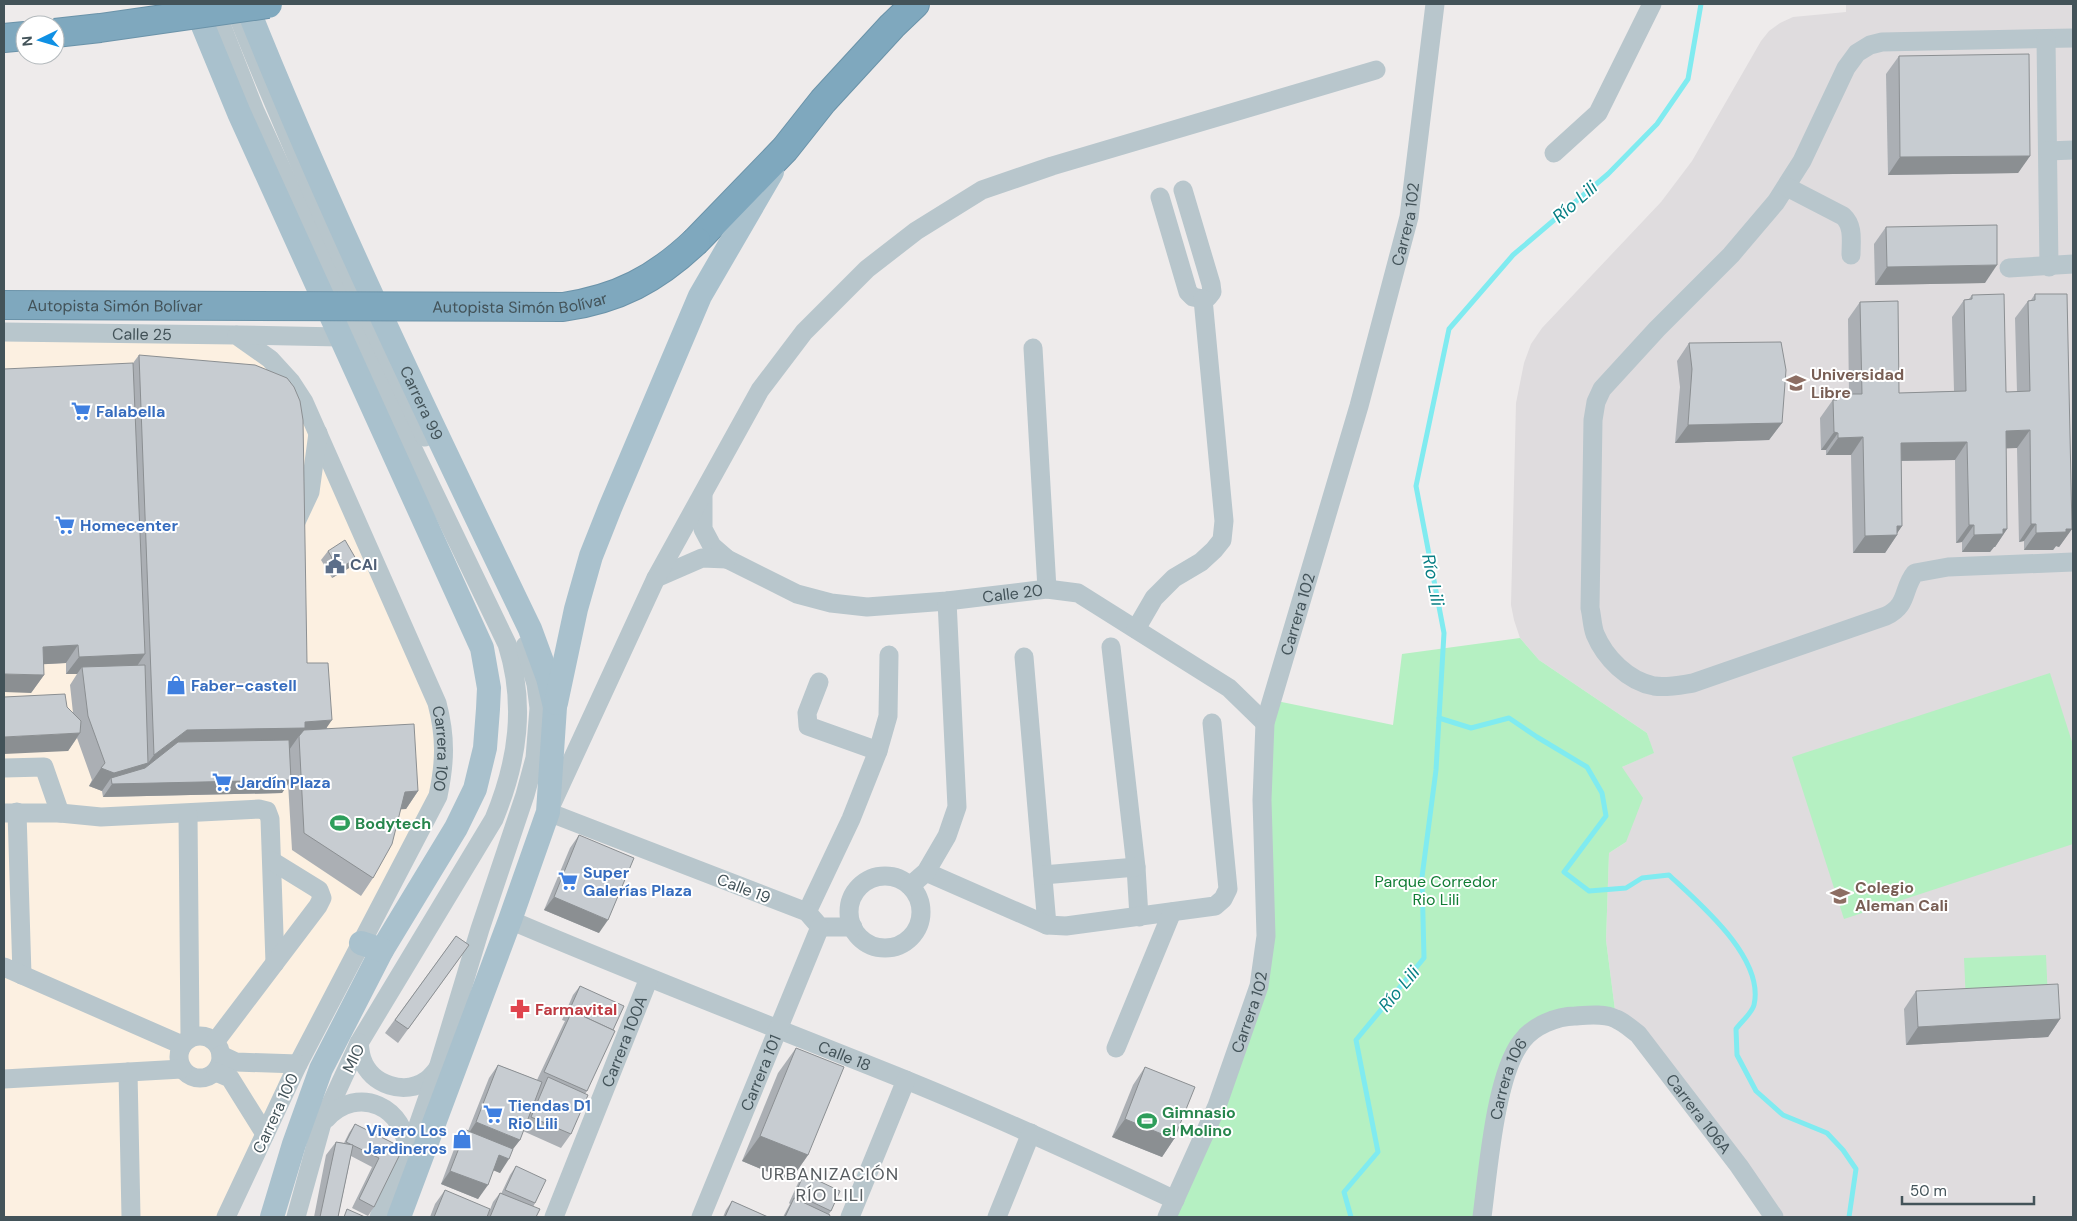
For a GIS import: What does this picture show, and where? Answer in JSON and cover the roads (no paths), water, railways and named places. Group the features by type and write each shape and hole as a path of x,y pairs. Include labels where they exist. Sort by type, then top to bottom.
{"highway":[{"path":"65,32 268,4"},
{"path":"823,101 895,4"},
{"name":"Autopista Simón Bolívar","path":"4,304 563,307 601,299 633,287 662,270 696,241 785,149 823,101 914,4"}],"main road":[{"path":"194,4 239,113 340,336"},
{"name":"Carrera 99","path":"246,4 287,108 387,332 530,629 548,678 555,707 548,812"},
{"path":"555,707 576,609 591,556 643,426 700,296 785,149"},
{"name":"Carrera 100","path":"272,1217 294,1144 321,1069 372,947 456,828 475,789 485,748 489,688 482,648 340,336"},
{"path":"399,1217 510,920 548,812"}],"street":[{"name":"MIO","path":"213,4 255,111 358,335 507,644 514,666 519,708 514,754 507,788 494,819 359,1043 322,1123 296,1217"},
{"path":"233,4 275,109 375,333 522,637 530,660 539,708 535,758 525,795 408,1156 379,1217"},
{"name":"Carrera 102","path":"1167,1217 1217,1106 1259,986 1266,936 1262,800 1265,722 1359,406 1409,217 1435,4"},
{"path":"1554,153 1598,112 1652,4"},
{"path":"2073,38 1882,42 1870,45 1857,53 1846,68 1802,161 1787,187 1731,256 1613,375 1602,389 1596,402 1593,420 1590,608 1594,633 1605,652 1618,668 1636,679 1654,686 1671,687 1693,683 1895,612 1902,604 1911,578 1916,573 1948,567 2073,562"},
{"path":"2046,40 2049,267"},
{"path":"548,812 656,578 760,390 804,332 867,269 916,231 982,190 1052,166 1376,70"},
{"path":"2048,151 2073,150"},
{"path":"1787,187 1849,221 1851,227 1851,255"},
{"path":"1160,197 1188,292 1193,297 1203,299 1212,292 1211,284 1183,190"},
{"path":"2009,268 2073,264"},
{"path":"1136,629 1154,598 1174,578 1201,562 1222,540 1224,521 1203,299"},
{"name":"Calle 25","path":"4,332 340,336"},
{"name":"Carrera 100","path":"226,1217 298,1064 372,947 438,796 444,768 444,736 437,703 304,402 291,382 270,359 236,335"},
{"path":"1033,348 1047,590"},
{"path":"290,539 298,514 310,492 318,432"},
{"name":"Calle 20","path":"704,490 703,529 712,546 727,560 797,594 831,603 867,607 947,601 1047,590 1078,593 1229,688 1265,722"},
{"name":"Calle 20","path":"656,578 702,558 727,560"},
{"path":"910,886 926,872 947,836 957,807 947,601"},
{"path":"1111,647 1136,867 1139,917"},
{"path":"807,912 851,820 878,751 888,716 889,655"},
{"path":"1024,657 1047,925"},
{"path":"819,682 807,713 808,726 878,751"},
{"path":"926,872 1047,925 1066,926 1215,906 1228,889 1212,723"},
{"path":"4,768 44,767 60,813"},
{"path":"22,975 10,813 60,813 102,817 259,809 267,811 270,819 275,963"},
{"name":"Calle 19","path":"548,812 807,912 820,927"},
{"path":"188,814 186,1041 178,1055 182,1069 194,1078 209,1076 238,1012 318,906 322,898 319,890 272,861"},
{"path":"1043,875 1136,867"},
{"path":"888,876 902,880 910,886 917,896 920,915 915,932 906,941 894,947 882,948 870,945 860,938 853,927 849,908 857,889 864,882 873,878 888,876"},
{"path":"1116,1048 1172,912"},
{"name":"Calle 18","path":"510,920 777,1030 906,1080 1031,1133 1175,1200"},
{"path":"820,927 853,927"},
{"name":"Carrera 101","path":"701,1217 820,927"},
{"path":"4,967 186,1041 199,1035 208,1037 230,1078 265,1134"},
{"name":"Carrera 100A","path":"554,1217 649,978"},
{"name":"Carrera 106","path":"1482,1217 1500,1097 1512,1057 1522,1040 1540,1026 1566,1016 1595,1015 1616,1018"},
{"name":"Carrera 106A","path":"1616,1018 1638,1034 1739,1166 1774,1217"},
{"path":"359,1043 362,1060 370,1074 384,1084 398,1088 414,1086 428,1080 438,1068"},
{"path":"218,1056 236,1062 298,1064"},
{"path":"4,1079 182,1069"},
{"path":"128,1072 131,1217"},
{"path":"850,1217 906,1080"},
{"path":"322,1123 332,1112 345,1104 360,1102 375,1104 392,1114 404,1130 408,1156"},
{"path":"997,1217 1031,1133"}],"waterway":[{"name":"Río Lili","path":"1351,1217 1344,1192 1378,1152 1356,1040 1424,958 1422,877 1436,770 1444,633 1416,486 1449,329 1513,255 1608,174 1657,124 1688,79 1701,4"},
{"path":"1439,718 1471,728 1509,718 1587,767 1602,793 1606,816 1564,872 1589,891 1626,888 1642,878 1669,875 1727,933 1750,969 1755,987 1753,1008 1736,1029 1737,1055 1756,1091 1783,1115 1827,1133 1843,1150 1856,1169 1849,1217"}],"place":[{"name":"Universidad Libre","path":"1796,383"},
{"name":"Falabella","path":"81,411"},
{"name":"Homecenter","path":"65,525"},
{"name":"CAI","path":"335,564"},
{"name":"Faber-castell","path":"176,685"},
{"name":"Jardín Plaza","path":"222,782"},
{"name":"Bodytech","path":"340,823"},
{"name":"Super Galerías Plaza","path":"568,881"},
{"name":"Colegio Aleman Cali","path":"1840,896"},
{"name":"Farmavital","path":"520,1009"},
{"name":"Tiendas D1 Rio Lili","path":"493,1114"},
{"name":"Gimnasio el Molino","path":"1147,1121"},
{"name":"Vivero Los Jardineros","path":"462,1139"}],"district":[{"name":"URBANIZACIÓN RÍO LILI","path":"830,1184"}],"park label":[{"name":"Parque Corredor Rio Lili","path":"1436,890"}]}
